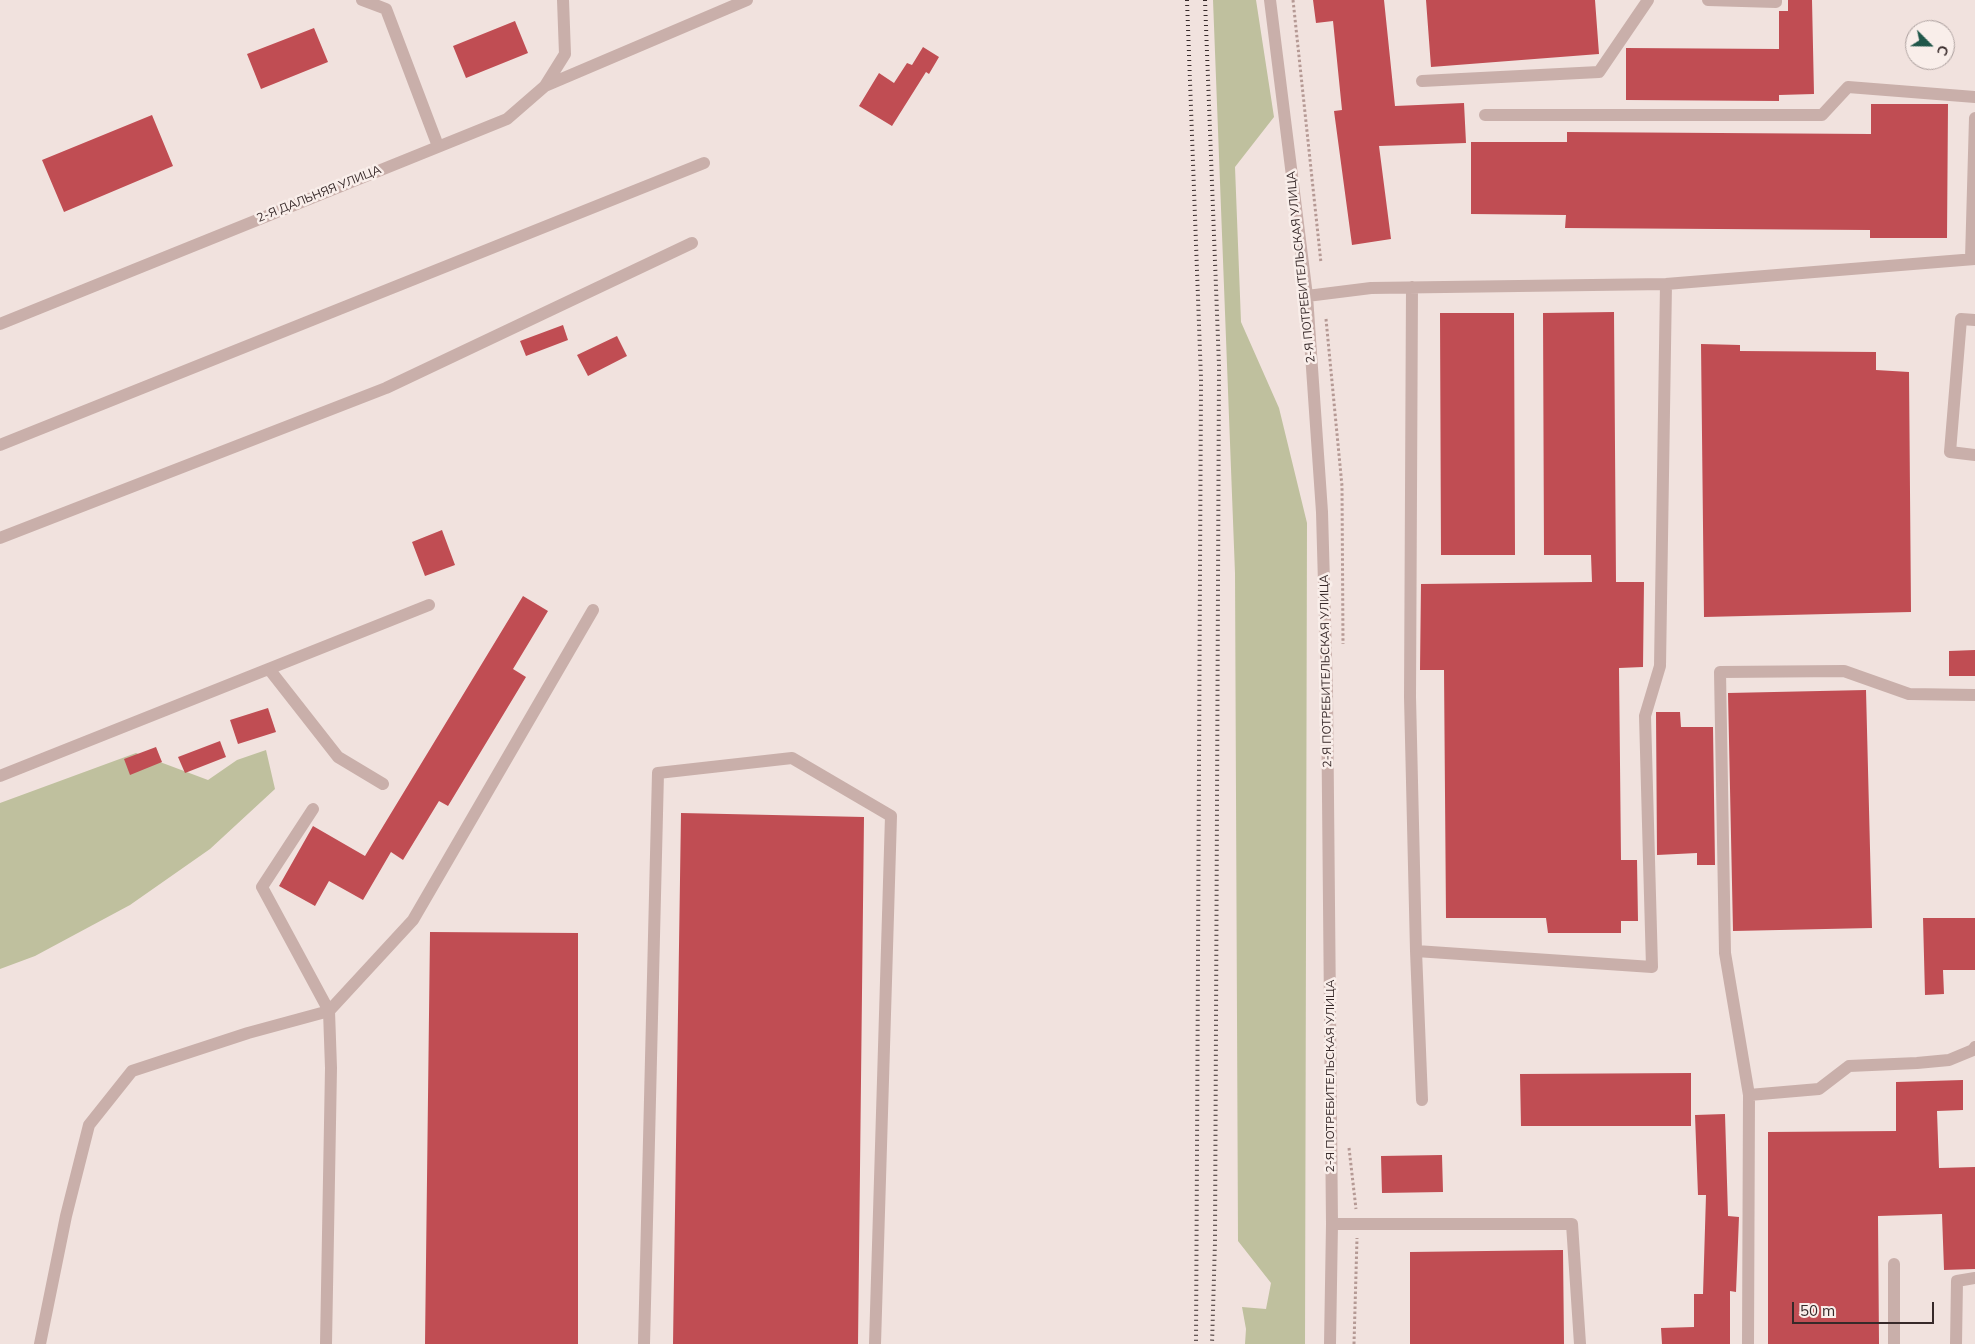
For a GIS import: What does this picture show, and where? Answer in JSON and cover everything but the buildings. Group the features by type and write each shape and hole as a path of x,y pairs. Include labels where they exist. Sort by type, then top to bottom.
{"street":[{"path":"362,0 386,9 438,146"},
{"name":"2-Я ДАЛЬНЯЯ УЛИЦА","path":"0,324 506,119 545,86 565,54 563,0"},
{"path":"545,86 747,0"},
{"name":"2-Я ПОТРЕБИТЕЛЬСКАЯ УЛИЦА","path":"1270,0 1307,296 1322,512 1327,671 1332,1224 1330,1344"},
{"path":"1422,81 1599,72 1648,0"},
{"path":"1708,0 1776,2 1776,0"},
{"path":"1484,115 1822,115 1848,87 1975,97"},
{"path":"1307,296 1371,288 1666,284 1973,259 1975,118"},
{"path":"0,445 704,163"},
{"path":"0,538 386,388 692,243"},
{"path":"1416,951 1652,967 1646,716 1660,666 1666,284"},
{"path":"1412,287 1410,697 1416,951 1422,1100"},
{"path":"1975,320 1961,319 1950,452 1975,456"},
{"path":"0,776 428,605"},
{"path":"40,1344 66,1216 89,1125 132,1071 248,1033 329,1011 413,920 593,610"},
{"path":"269,669 338,757 383,784"},
{"path":"1748,1344 1749,1095 1725,953 1720,672 1844,672 1909,694 1975,695"},
{"path":"644,1344 658,773 792,758 891,816 875,1344"},
{"path":"313,808 262,887 329,1011 330,1068 326,1344"},
{"path":"1749,1095 1819,1089 1849,1066 1949,1060 1975,1048"},
{"path":"1332,1224 1572,1224 1580,1344"},
{"path":"1894,1264 1894,1344"},
{"path":"1956,1344 1957,1281 1975,1278"}],"green space":[{"path":"1213,0 1256,0 1274,117 1235,167 1241,322 1279,408 1307,523 1305,1344 1245,1344 1246,1329 1242,1307 1266,1309 1271,1283 1238,1241 1235,573"},
{"path":"266,750 275,789 210,849 130,905 35,956 0,969 0,803 136,753 208,780 237,760"}],"railway":[{"path":"1187,0 1201,379 1196,1344"},
{"path":"1205,0 1219,366 1215,1242 1212,1344"}]}
